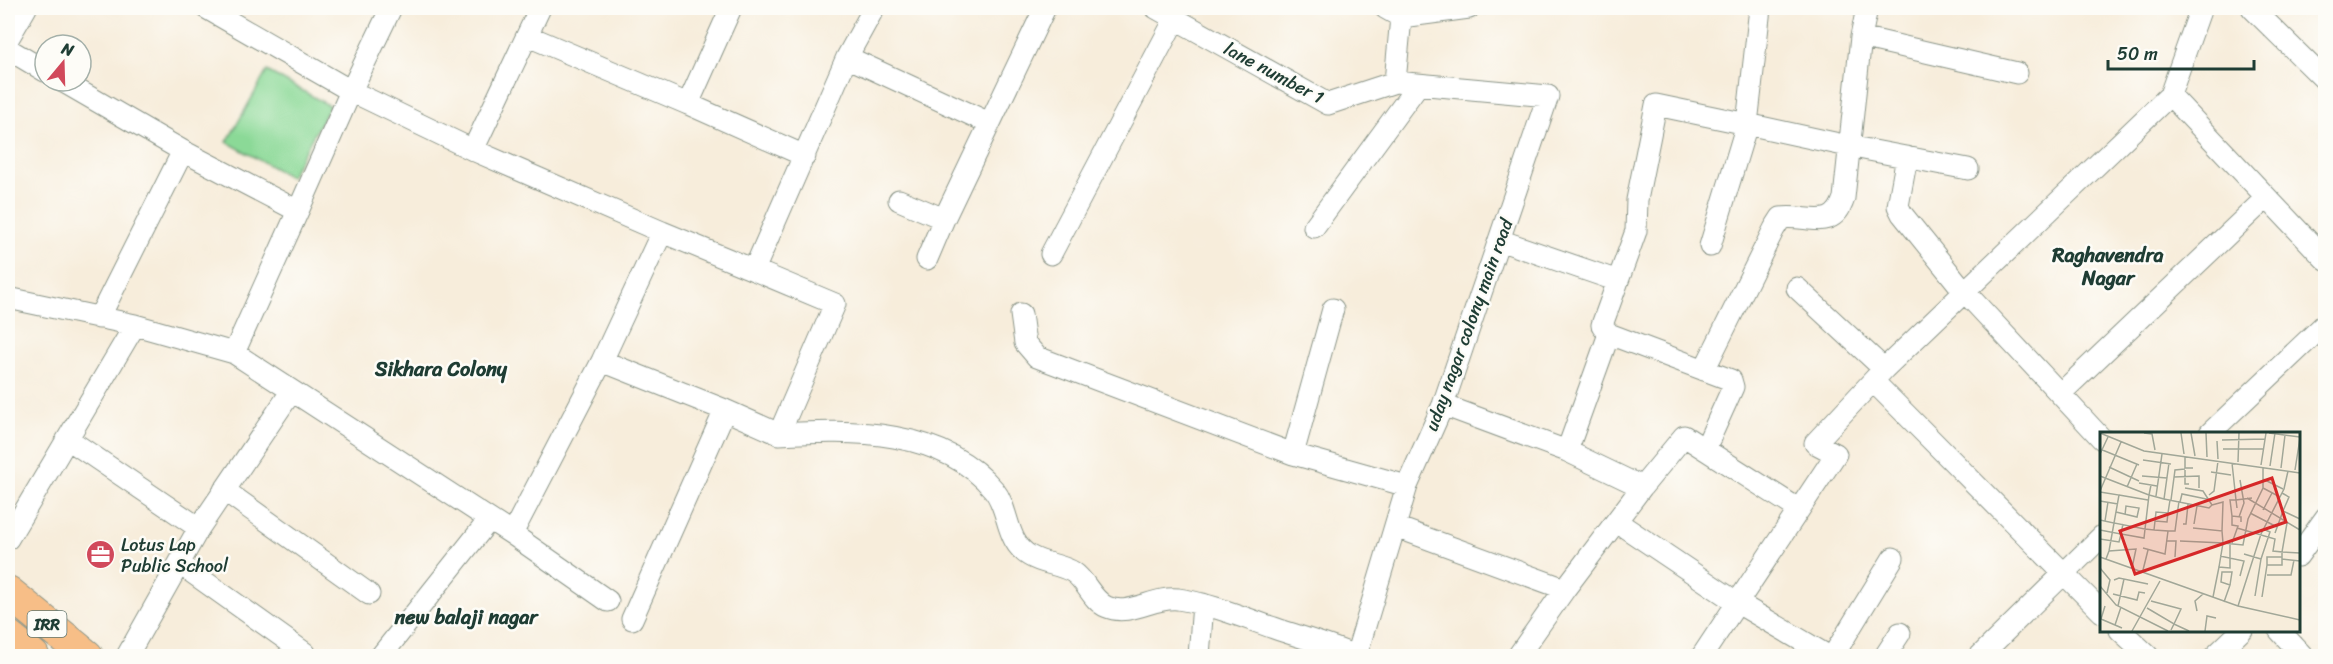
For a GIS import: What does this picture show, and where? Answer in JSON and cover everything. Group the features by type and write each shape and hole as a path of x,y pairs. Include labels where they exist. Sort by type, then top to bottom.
{"highway":[{"name":"IRR","path":"8,592 87,657"},
{"name":"IRR","path":"8,636 33,657"}],"street":[{"path":"8,39 26,8"},
{"path":"206,8 232,14 351,91 473,150 835,304 779,434"},
{"path":"234,353 351,91 391,8"},
{"path":"473,150 540,8"},
{"path":"688,104 731,8"},
{"path":"754,270 847,57 874,8"},
{"path":"927,259 1045,8"},
{"name":"lane number 1","path":"1156,8 1328,104 1395,82"},
{"path":"1395,82 1395,11 1469,8"},
{"path":"1710,246 1746,124 1760,8"},
{"path":"1704,370 1781,218 1826,220 1837,213 1844,198 1861,37 1867,8"},
{"path":"1702,657 1798,508 1836,454 1815,443 1878,375 2170,95 2201,8"},
{"path":"2252,8 2325,81"},
{"path":"1051,254 1175,19"},
{"path":"528,36 805,156"},
{"path":"1861,37 2017,73"},
{"path":"8,49 33,64"},
{"path":"847,57 989,123"},
{"name":"uday nagar colony main road","path":"1355,656 1407,486 1443,405 1548,96 1395,82"},
{"path":"1314,227 1418,85"},
{"path":"83,93 183,151 298,211"},
{"path":"2170,95 2325,260"},
{"path":"1705,449 1733,384 1731,380 1609,334 1602,325 1636,231 1637,200 1656,105 1968,169"},
{"path":"99,318 183,151"},
{"path":"1907,157 1898,206 1902,214 1964,291 2100,437"},
{"path":"2060,394 2266,198"},
{"path":"899,200 944,219"},
{"path":"512,534 602,361 662,232"},
{"path":"1499,240 1618,281"},
{"path":"1797,288 2062,574 2100,610"},
{"path":"10,304 99,318 234,353 512,534 608,601"},
{"path":"1293,454 1333,309"},
{"path":"1021,314 1025,343 1037,357 1293,454 1407,486"},
{"path":"2211,432 2325,323"},
{"path":"8,539 135,326"},
{"path":"1567,451 1609,334"},
{"path":"602,361 779,434 835,431 909,440 951,455 975,470 996,492 1015,542 1030,556 1074,573 1096,600 1107,607 1120,610 1159,600 1175,599 1203,604 1355,656"},
{"path":"127,657 199,528 291,392"},
{"path":"1443,405 1567,451 1642,487"},
{"path":"632,619 725,410"},
{"path":"1518,657 1565,589 1684,435 1798,508"},
{"path":"68,440 199,528"},
{"path":"224,490 369,594"},
{"path":"2300,553 2325,517"},
{"path":"381,657 489,520"},
{"path":"1617,522 1736,602 1828,657"},
{"path":"1396,527 1565,589"},
{"path":"1980,657 2100,538"},
{"path":"1833,657 1893,558"},
{"path":"180,564 305,653"},
{"path":"1199,657 1203,604"},
{"path":"2121,631 2148,657"},
{"path":"2215,657 2241,631"},
{"path":"2280,631 2303,657"},
{"path":"1884,657 1900,633"}],"green space":[{"path":"267,71 330,106 290,177 227,142"}],"place":[{"name":"Lotus Lap Public School","path":"100,555"}],"district":[{"name":"Raghavendra Nagar","path":"2108,266"},
{"name":"Sikhara Colony","path":"441,369"},
{"name":"new balaji nagar","path":"466,617"}]}
